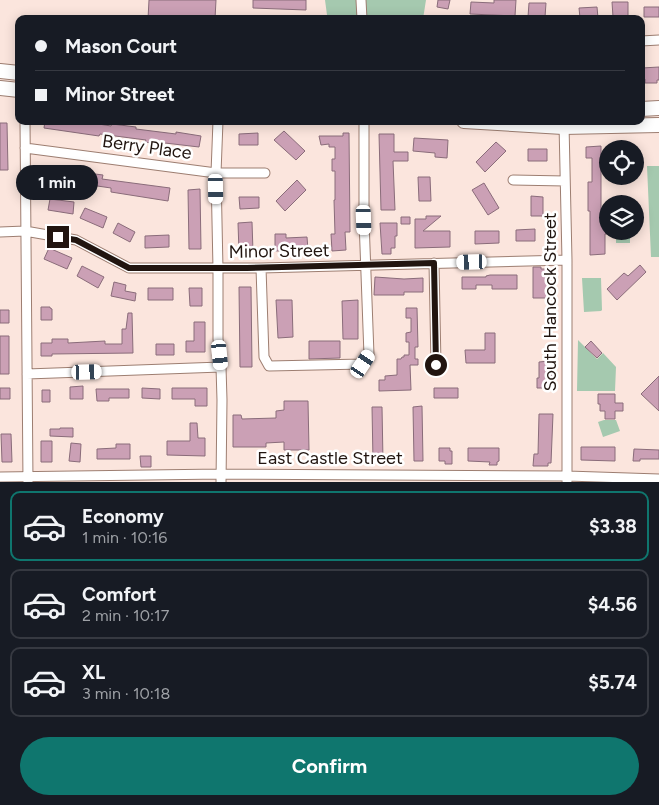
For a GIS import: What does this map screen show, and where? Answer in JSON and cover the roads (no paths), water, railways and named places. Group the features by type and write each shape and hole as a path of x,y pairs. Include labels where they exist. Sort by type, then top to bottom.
{"main road":[{"path":"0,72 15,73"},
{"path":"0,88 15,90"},
{"path":"645,109 659,108"},
{"path":"645,125 659,125"}],"street":[{"path":"361,0 362,15"},
{"path":"645,41 659,40"},
{"path":"25,125 27,480"},
{"path":"218,125 216,173 218,342 222,400 221,478"},
{"path":"261,268 264,357 269,366 363,364 369,355 364,220 364,125"},
{"name":"South Hancock Street","path":"564,125 567,260 567,479"},
{"name":"Berry Place","path":"25,148 216,173 265,173"},
{"path":"513,180 565,181"},
{"name":"Minor Street","path":"0,232 25,231 76,240 129,268 218,269 567,260"},
{"path":"434,263 436,365"},
{"path":"27,374 221,367"},
{"name":"East Castle Street","path":"0,476 27,480 221,478 659,479"}]}
